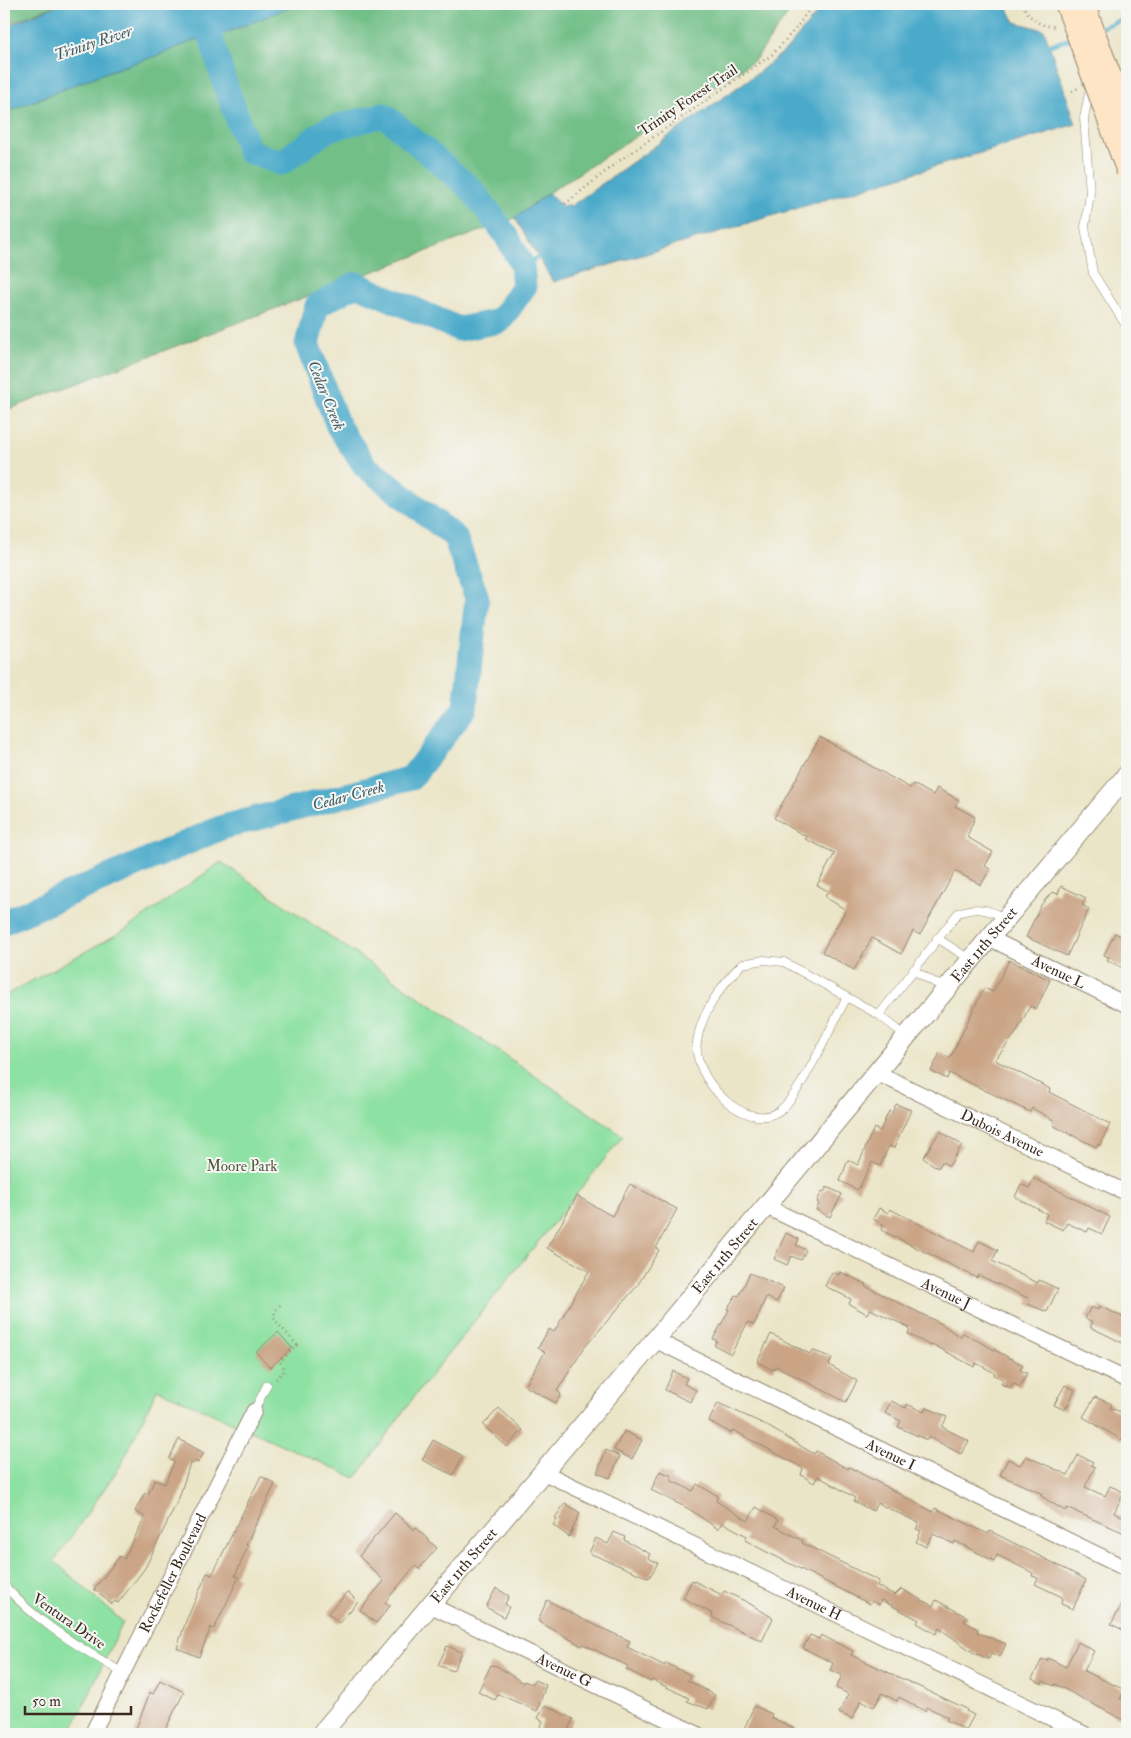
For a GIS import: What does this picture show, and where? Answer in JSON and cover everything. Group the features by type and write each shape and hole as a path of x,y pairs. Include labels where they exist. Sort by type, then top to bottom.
{"main road":[{"path":"1066,4 1127,171"},
{"path":"1084,4 1127,121"}],"street":[{"name":"East 11th Street","path":"321,1734 655,1340 906,1036 991,939 1127,775"},
{"name":"Avenue L","path":"991,939 1127,1005"},
{"name":"Dubois Avenue","path":"877,1073 1127,1194"},
{"name":"Avenue J","path":"766,1206 1127,1380"},
{"name":"Avenue I","path":"655,1340 1127,1569"},
{"name":"Rockefeller Boulevard","path":"92,1734 254,1411"},
{"name":"Avenue H","path":"543,1472 1084,1734"},
{"name":"Avenue G","path":"430,1604 697,1734"}],"lane":[{"path":"1091,84 1084,118 1090,194 1085,226 1093,273 1127,327"},
{"path":"878,1015 958,913 972,908 988,909 1007,918"},
{"path":"937,938 972,960"},
{"path":"847,997 796,1094 779,1111 764,1116 745,1112 726,1101 710,1084 701,1064 697,1043 707,1014 720,990 742,964 764,960 784,962 847,997 878,1015 906,1036"},
{"path":"913,970 946,990"},
{"path":"254,1411 266,1385"},
{"name":"Ventura Drive","path":"4,1586 24,1607 54,1630 123,1673"}],"path":[{"name":"Trinity Forest Trail","path":"565,204 616,163 773,54 798,27 813,4"},
{"path":"4,704 6,733 4,749"},
{"path":"266,1385 284,1372 284,1366 280,1362 297,1345 274,1319 275,1311 280,1305"}],"green space":[{"path":"4,4 60,4 4,25"},
{"path":"254,4 795,4 755,60 548,193 515,218 4,411 4,93 160,35 221,39"},
{"name":"Moore Park","path":"221,862 623,1136 413,1398 356,1478 157,1389 121,1465 54,1561 123,1622 70,1734 4,1734 4,996 125,930"}],"water":[{"name":"Trinity River","path":"61,4 298,4 221,35 198,39 159,55 107,72 4,113 4,27"},
{"path":"825,4 1005,4 1015,22 1044,30 1076,124 553,282 515,218 548,193 562,206 571,206 759,72 786,50"}],"building":[{"path":"820,737 910,788 913,784 933,795 937,788 959,800 955,806 975,817 967,837 993,852 985,866 990,869 981,885 955,871 920,935 913,931 901,954 872,938 854,970 822,952 846,910 825,897 828,891 817,885 835,853 805,839 807,837 774,818"},
{"path":"1061,886 1086,898 1082,905 1089,909 1067,956 1026,937 1041,905 1052,892 1058,894"},
{"path":"1115,933 1127,939 1127,970 1107,960 1109,957 1104,955"},
{"path":"1009,960 1050,980 1036,1009 1030,1006 1016,1033 995,1060 1050,1089 1049,1092 1110,1124 1100,1145 1098,1144 1096,1147 1056,1127 1053,1124 1055,1121 1032,1108 1030,1112 949,1073 947,1079 931,1071 940,1053 950,1058 984,988 993,992"},
{"path":"896,1104 911,1110 894,1148 889,1146 880,1166 872,1162 858,1190 840,1181 848,1160 858,1165 874,1128 880,1131 889,1111 892,1113"},
{"path":"940,1131 962,1145 949,1166 942,1162 938,1168 923,1158"},
{"path":"1034,1178 1110,1217 1102,1234 1089,1228 1087,1232 1067,1223 1063,1230 1044,1221 1047,1214 1015,1197 1021,1184 1029,1188"},
{"path":"630,1184 677,1209 656,1248 659,1250 637,1286 584,1348 557,1391 561,1394 556,1403 525,1386 545,1352 538,1348 549,1329 554,1332 589,1271 547,1248 577,1196 612,1216"},
{"path":"827,1187 842,1194 830,1217 816,1210 822,1191 824,1192"},
{"path":"879,1208 888,1213 890,1209 974,1252 979,1241 998,1250 992,1261 1038,1283 1039,1280 1058,1289 1047,1312 1028,1304 1030,1299 978,1275 977,1278 881,1230 884,1225 873,1219"},
{"path":"786,1233 799,1239 796,1245 806,1250 801,1260 791,1256 787,1265 774,1259"},
{"path":"832,1272 839,1275 840,1272 866,1284 865,1286 942,1324 960,1337 963,1333 1023,1365 1020,1370 1027,1373 1020,1387 1013,1383 1010,1388 1001,1384 1003,1379 994,1375 995,1373 976,1363 974,1367 932,1344 931,1346 908,1334 910,1328 870,1309 867,1314 849,1304 851,1299 825,1286"},
{"path":"750,1273 784,1288 777,1302 766,1297 754,1325 748,1322 731,1354 714,1345 717,1341 713,1339 729,1310 727,1309 736,1295 739,1296"},
{"path":"1099,1306 1127,1319 1127,1345 1090,1327 1093,1322 1085,1318 1091,1307 1098,1310"},
{"path":"278,1332 292,1348 270,1368 256,1352"},
{"path":"771,1334 810,1354 812,1350 832,1358 829,1365 857,1381 846,1402 776,1366 773,1370 757,1362"},
{"path":"673,1371 687,1378 684,1384 696,1390 690,1402 665,1390"},
{"path":"1065,1385 1075,1390 1065,1410 1054,1405"},
{"path":"1095,1397 1112,1404 1110,1408 1127,1414 1127,1436 1124,1434 1122,1440 1083,1417"},
{"path":"891,1401 906,1408 907,1404 924,1412 926,1407 947,1417 942,1427 969,1441 961,1454 929,1437 927,1440 898,1427 901,1421 885,1413"},
{"path":"718,1403 764,1424 814,1454 816,1451 848,1469 849,1467 933,1512 935,1508 988,1534 990,1531 1081,1577 1086,1580 1073,1609 1061,1604 1062,1597 1035,1584 1038,1578 1032,1576 1033,1573 997,1555 994,1561 955,1541 954,1544 933,1534 926,1547 916,1542 921,1531 916,1529 919,1523 877,1503 873,1511 853,1501 855,1498 818,1476 814,1483 801,1475 803,1468 733,1430 731,1433 709,1421"},
{"path":"499,1408 523,1430 507,1447 483,1425"},
{"path":"624,1431 642,1440 632,1459 614,1450"},
{"path":"179,1439 204,1453 198,1463 195,1461 193,1464 190,1463 179,1498 145,1568 118,1603 115,1601 112,1604 94,1589 120,1556 124,1559 145,1517 135,1511 145,1493 148,1495 155,1479 165,1484 174,1462 169,1459"},
{"path":"433,1440 463,1456 453,1475 422,1460"},
{"path":"606,1450 620,1456 610,1478 597,1473"},
{"path":"1078,1455 1093,1462 1091,1465 1095,1467 1085,1487 1105,1496 1110,1486 1124,1492 1114,1513 1127,1519 1127,1534 1067,1508 1065,1511 1041,1496 1042,1494 1000,1475 1008,1459 1020,1465 1026,1456 1068,1475"},
{"path":"660,1471 672,1476 670,1480 693,1491 697,1484 718,1496 716,1501 748,1521 756,1507 778,1520 775,1526 803,1541 802,1543 879,1581 877,1586 895,1595 901,1589 933,1606 936,1600 967,1617 964,1621 978,1629 977,1632 1006,1644 1000,1657 991,1653 989,1659 974,1653 939,1628 936,1634 917,1623 919,1620 881,1600 879,1605 872,1601 870,1604 761,1549 745,1540 747,1536 727,1525 722,1523 718,1529 689,1509 651,1490"},
{"path":"261,1476 275,1484 246,1545 248,1546 235,1576 239,1577 214,1629 211,1627 199,1657 177,1648 186,1621 207,1573 212,1575"},
{"path":"565,1503 580,1513 569,1537 553,1525 557,1519 555,1518"},
{"path":"395,1513 415,1530 416,1528 437,1548 419,1569 415,1566 385,1602 390,1606 376,1623 360,1610 384,1581 359,1556"},
{"path":"614,1532 625,1537 624,1540 650,1554 648,1558 658,1563 649,1578 589,1553 596,1538 608,1544"},
{"path":"692,1580 722,1595 724,1591 773,1618 762,1641 712,1617 713,1614 683,1598"},
{"path":"496,1588 509,1596 505,1604 509,1607 504,1617 486,1607"},
{"path":"348,1592 358,1602 339,1623 328,1613"},
{"path":"1127,1595 1127,1632 1111,1624"},
{"path":"547,1600 584,1620 630,1641 627,1647 665,1666 666,1663 690,1675 687,1680 715,1695 708,1709 687,1701 689,1698 652,1680 651,1682 626,1669 628,1666 583,1644 582,1646 538,1621"},
{"path":"810,1635 819,1639 821,1635 853,1651 851,1655 967,1709 966,1711 974,1715 966,1730 946,1720 948,1717 927,1707 925,1711 899,1697 897,1701 882,1693 874,1707 861,1701 852,1719 839,1713 848,1694 836,1688 842,1675 830,1670 833,1663 803,1648"},
{"path":"1078,1642 1094,1651 1084,1671 1125,1690 1120,1699 1127,1703 1127,1722 1055,1684 1054,1686 1043,1681 1042,1684 1032,1679 1042,1659 1047,1661 1048,1658 1066,1667"},
{"path":"447,1646 462,1652 453,1671 438,1665"},
{"path":"491,1665 497,1666 523,1683 524,1681 532,1684 534,1680 546,1685 537,1711 498,1694 495,1700 478,1692"},
{"path":"160,1680 184,1692 163,1734 134,1734 150,1692 153,1694"},
{"path":"545,1705 573,1719 566,1734 537,1734 543,1721 538,1718"},
{"path":"754,1706 772,1714 771,1717 805,1734 758,1734 744,1729"}],"waterway":[{"name":"Cedar Creek","path":"4,922 223,827 411,778 465,708 477,598 455,537 365,466 338,426 307,344 317,306 356,284 459,329 500,321 524,287 522,265 506,235 472,190 384,115 328,129 281,163 249,151 224,81 202,7"},
{"path":"1098,29 1127,17"},
{"path":"1044,47 1073,38"},
{"path":"522,265 543,255"}]}
